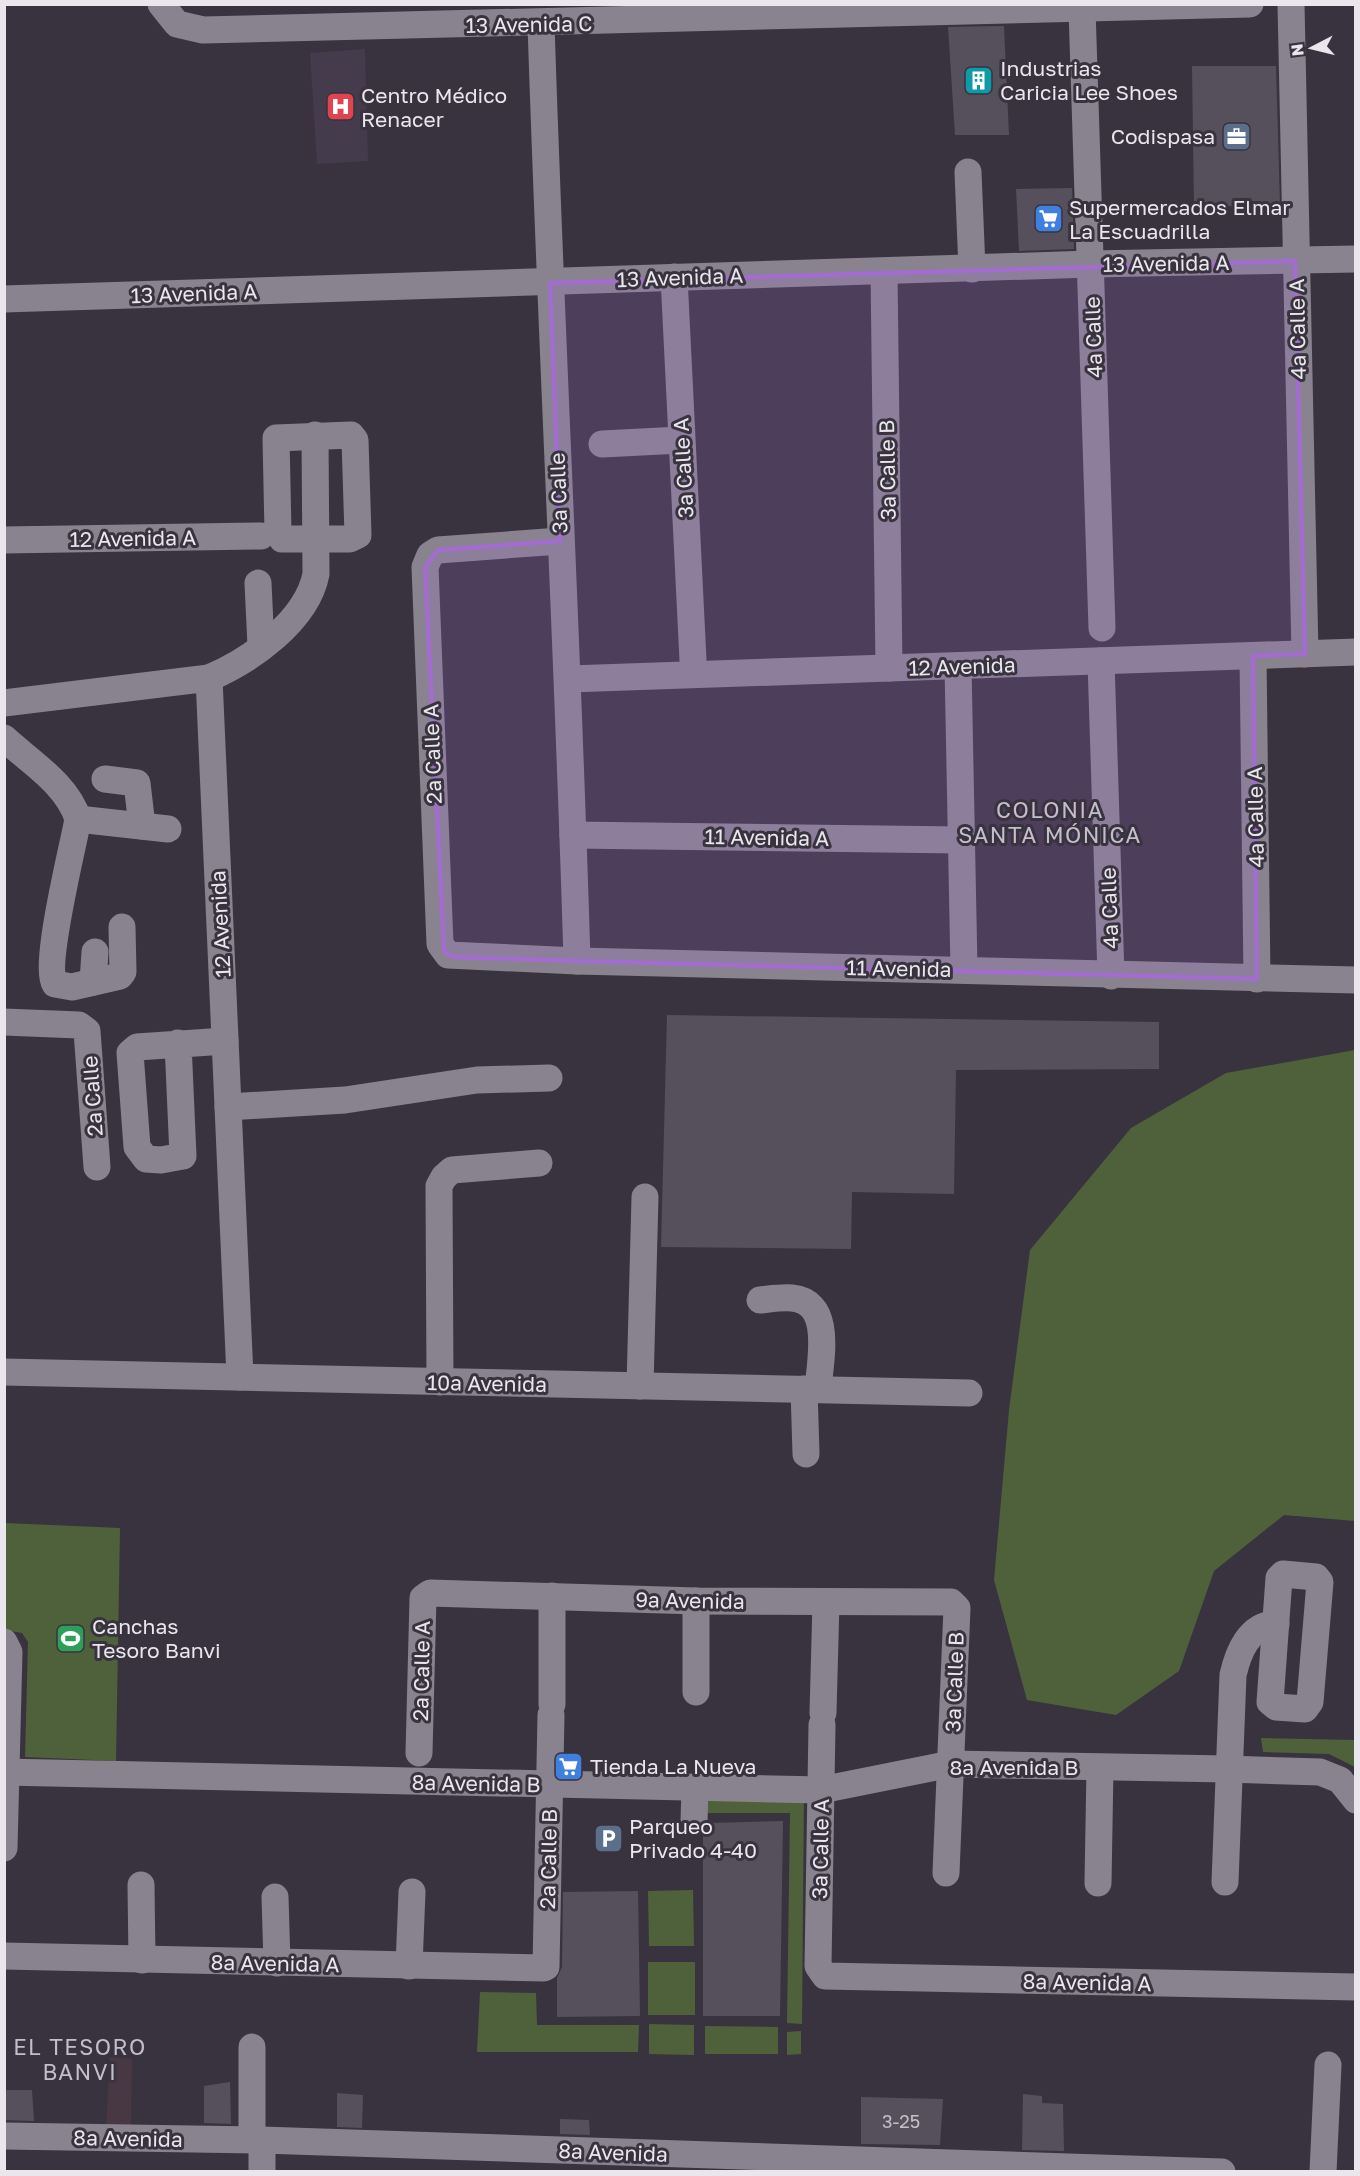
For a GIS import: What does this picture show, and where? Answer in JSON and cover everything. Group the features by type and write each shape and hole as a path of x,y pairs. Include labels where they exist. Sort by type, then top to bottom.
{"street":[{"name":"13 Avenida C","path":"161,4 177,24 203,30 299,16 445,15 541,24 626,13 984,8 1082,9 1114,6 1250,4"},
{"name":"4a Calle A","path":"1291,4 1305,654"},
{"name":"4a Calle","path":"1082,9 1102,628"},
{"name":"3a Calle","path":"541,24 560,541 569,679 577,962"},
{"path":"968,171 972,269"},
{"name":"13 Avenida A","path":"4,299 1091,264 1356,259"},
{"name":"3a Calle B","path":"884,272 889,668"},
{"name":"3a Calle A","path":"674,277 693,660"},
{"path":"4,703 209,678 236,665 261,646 293,617 313,591 316,574 315,435"},
{"path":"351,435 355,440 358,535 350,539 316,538 282,539 280,536 274,441 280,436 351,435"},
{"path":"602,444 681,440"},
{"name":"12 Avenida A","path":"4,540 261,536"},
{"name":"2a Calle A","path":"444,952 440,932 425,567 429,555 438,550 560,541"},
{"path":"258,583 261,646"},
{"name":"12 Avenida","path":"569,679 1356,652"},
{"name":"4a Calle A","path":"1253,656 1257,979"},
{"name":"4a Calle","path":"1101,661 1110,975"},
{"path":"958,666 964,969"},
{"name":"12 Avenida","path":"209,678 240,1377"},
{"path":"4,738 56,784 73,803 78,819 58,918 51,973 55,984 60,986 113,979 123,972 122,927"},
{"path":"78,819 155,827 137,783 105,779"},
{"name":"11 Avenida A","path":"573,835 961,840"},
{"path":"93,982 95,952"},
{"name":"11 Avenida","path":"444,952 453,957 577,962 964,969 1110,975 1356,980"},
{"name":"2a Calle","path":"4,1022 84,1026 87,1030 97,1167"},
{"path":"178,1043 225,1041"},
{"path":"228,1107 345,1100 477,1080 549,1078"},
{"path":"440,1382 439,1186 452,1170 539,1163"},
{"path":"640,1386 645,1197"},
{"path":"760,1300 793,1298 808,1302 818,1312 820,1347 811,1389 806,1455"},
{"name":"10a Avenida","path":"4,1372 969,1393"},
{"name":"2a Calle A","path":"419,1753 423,1598 430,1593"},
{"name":"9a Avenida","path":"430,1593 696,1601 951,1602"},
{"name":"2a Calle B","path":"546,1968 552,1596"},
{"path":"696,1601 696,1692"},
{"name":"3a Calle A","path":"820,1972 818,1966 826,1602"},
{"name":"3a Calle B","path":"946,1873 957,1608 951,1602"},
{"path":"1226,1882 1227,1769 1236,1661 1254,1632 1264,1625 1276,1624"},
{"path":"4,1642 9,1652 4,1848"},
{"name":"8a Avenida B","path":"5,1772 287,1768 549,1785 821,1790 951,1764 1320,1772 1348,1790"},
{"path":"1098,1883 1100,1768"},
{"path":"694,1822 695,1787"},
{"path":"141,1885 142,1960"},
{"path":"409,1966 412,1892"},
{"path":"275,1897 277,1963"},
{"name":"8a Avenida A","path":"4,1956 546,1968"},
{"name":"8a Avenida A","path":"820,1972 825,1976 1356,1987"},
{"path":"252,2047 257,2140 262,2172"},
{"path":"1323,2172 1328,2065"},
{"name":"8a Avenida","path":"4,2136 257,2140 662,2162 1222,2172"}],"highlighted area":[{"path":"1295,261 1305,654 1253,656 1257,979 453,957 444,952 425,567 438,550 560,541 550,283"}],"shaded area":[{"name":"Centro Médico Renacer","path":"365,49 368,161 317,164 310,53"},
{"path":"110,2057 132,2059 131,2126 106,2128"}],"green space":[{"path":"1355,1050 1355,1521 1284,1515 1214,1571 1179,1671 1116,1715 1027,1700 994,1580 1009,1410 1030,1250 1131,1128 1226,1073"},
{"name":"Canchas Tesoro Banvi","path":"5,1523 120,1528 116,1761 25,1757 28,1642 22,1633 5,1630"},
{"path":"1261,1738 1355,1740 1355,1767 1329,1754 1263,1752"},
{"path":"706,1791 804,1791 802,2024 787,2023 790,1813 706,1813"},
{"path":"693,1890 694,1946 649,1946 648,1891"},
{"path":"648,1962 695,1962 695,2015 648,2015"},
{"path":"480,1992 536,1993 537,2025 639,2025 638,2052 477,2052"},
{"path":"649,2024 694,2025 694,2055 649,2054"},
{"path":"705,2026 778,2027 778,2054 705,2054"},
{"path":"801,2031 801,2054 787,2055 787,2032"}],"building":[{"name":"Industrias Caricia Lee Shoes","path":"1004,26 1009,135 955,135 948,27"},
{"name":"Codispasa","path":"1192,66 1276,66 1280,205 1194,207"},
{"name":"Supermercados Elmar La Escuadrilla","path":"1072,188 1074,249 1019,251 1016,189"},
{"path":"667,1015 1159,1022 1159,1069 956,1070 954,1194 852,1192 851,1249 661,1247"},
{"path":"783,1821 780,2016 703,2016 703,1834 710,1823"},
{"path":"638,1891 640,2016 557,2017 557,1978 562,1967 563,1892"},
{"path":"230,2082 231,2124 204,2123 204,2086"},
{"path":"4,2090 32,2090 34,2121 4,2120"},
{"path":"337,2093 363,2095 362,2128 337,2127"},
{"path":"1023,2094 1042,2096 1042,2103 1063,2104 1064,2151 1022,2150"},
{"path":"861,2097 943,2099 940,2145 861,2144"},
{"path":"560,2119 589,2120 590,2135 560,2134"}],"place":[{"name":"Industrias Caricia Lee Shoes","path":"979,80"},
{"name":"Centro Médico Renacer","path":"340,107"},
{"name":"Codispasa","path":"1236,136"},
{"name":"Supermercados Elmar La Escuadrilla","path":"1048,219"},
{"name":"Canchas Tesoro Banvi","path":"71,1638"},
{"name":"Tienda La Nueva","path":"569,1766"},
{"name":"Parqueo Privado 4-40","path":"608,1838"}],"district":[{"name":"COLONIA SANTA MÓNICA","path":"1050,822"},
{"name":"EL TESORO BANVI","path":"80,2058"}]}
